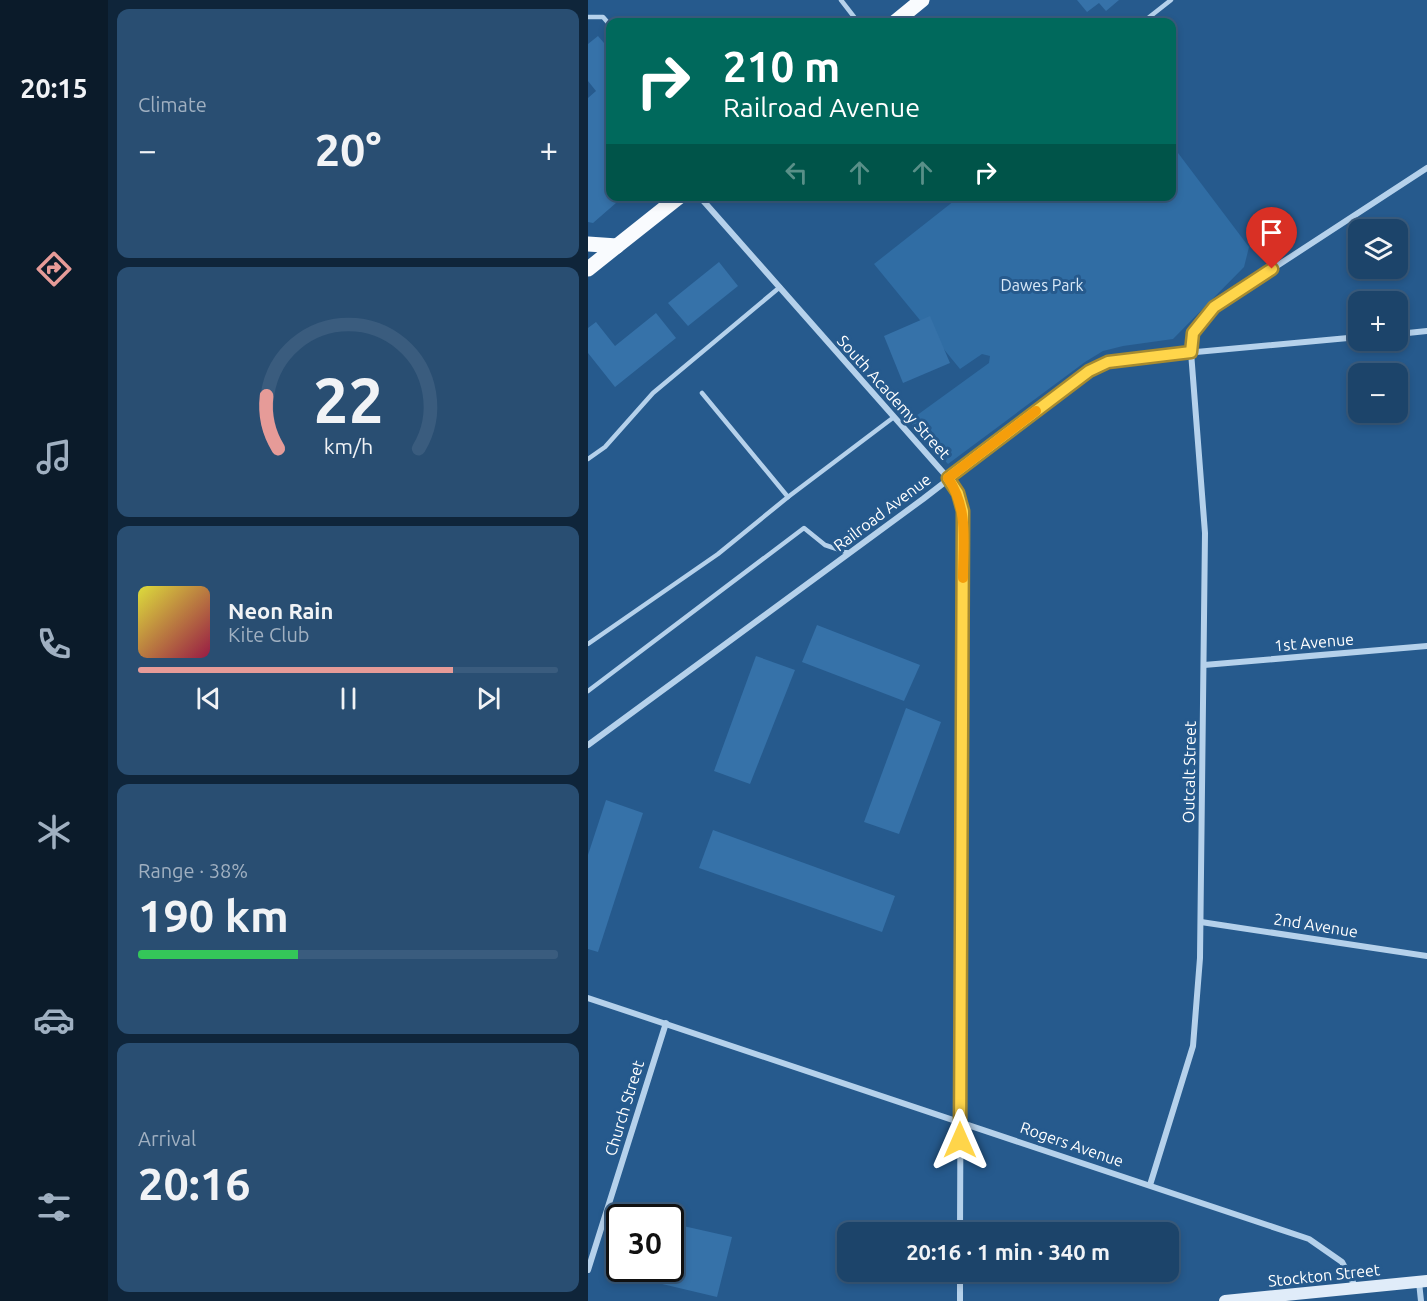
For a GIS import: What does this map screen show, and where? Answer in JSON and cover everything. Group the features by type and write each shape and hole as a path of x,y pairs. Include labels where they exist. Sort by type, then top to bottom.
{"main road":[{"path":"900,18 922,0"},
{"path":"588,269 674,201"},
{"path":"588,244 617,246"},
{"name":"Stockton Street","path":"1225,1301 1423,1282"}],"street":[{"path":"1191,352 1193,333 1214,307 1427,168"},
{"name":"South Academy Street","path":"703,201 948,478 958,493 963,511 960,1222"},
{"path":"1408,333 1427,331"},
{"name":"Railroad Avenue","path":"588,745 849,553 1089,371 1108,362 1348,338"},
{"name":"Outcalt Street","path":"1150,1185 1193,1047 1198,991 1201,922 1205,533 1191,352"},
{"name":"1st Avenue","path":"1204,665 1427,646"},
{"name":"2nd Avenue","path":"1201,922 1427,956"},
{"name":"Rogers Avenue","path":"588,998 1310,1239 1342,1262 1356,1288"},
{"name":"Church Street","path":"588,1270 666,1023"},
{"path":"960,1282 960,1301"},
{"path":"1421,1301 1423,1282"}],"lane":[{"path":"841,0 855,18"},
{"path":"1148,18 1171,0"},
{"path":"588,17 603,17 606,20"},
{"path":"588,459 605,447 653,393 780,287"},
{"path":"702,393 788,497"},
{"path":"588,644 709,560 894,417"},
{"path":"588,691 804,528 825,545 849,553"}],"green space":[{"name":"Dawes Park","path":"1176,150 1249,247 1244,267 1173,339 1103,351 948,464 909,421 989,363 990,356 982,354 960,369 874,264 954,201 1176,201"}],"building":[{"path":"1077,0 1119,0 1106,11 1099,3 1087,12"},
{"path":"598,36 606,45 606,201 618,201 593,223 588,222 588,98 596,91 588,81 588,44"},
{"path":"719,262 738,286 688,326 668,303"},
{"path":"656,313 676,338 615,387 588,353 588,328 596,322 615,346"},
{"path":"930,316 950,363 903,383 884,336"},
{"path":"817,625 920,665 904,701 802,662"},
{"path":"756,656 795,670 750,784 714,771"},
{"path":"906,708 941,722 899,834 864,822"},
{"path":"606,800 643,813 598,952 588,949 588,855"},
{"path":"713,830 895,896 882,932 699,868"},
{"path":"684,1226 732,1237 717,1297 654,1282 684,1282"}],"slow traffic":[{"path":"963,578 963,511 958,493 948,478 1036,411"}],"route":[{"path":"960,1140 963,511 958,493 948,478 1089,371 1108,362 1191,352 1193,333 1214,307 1272,269"}]}
